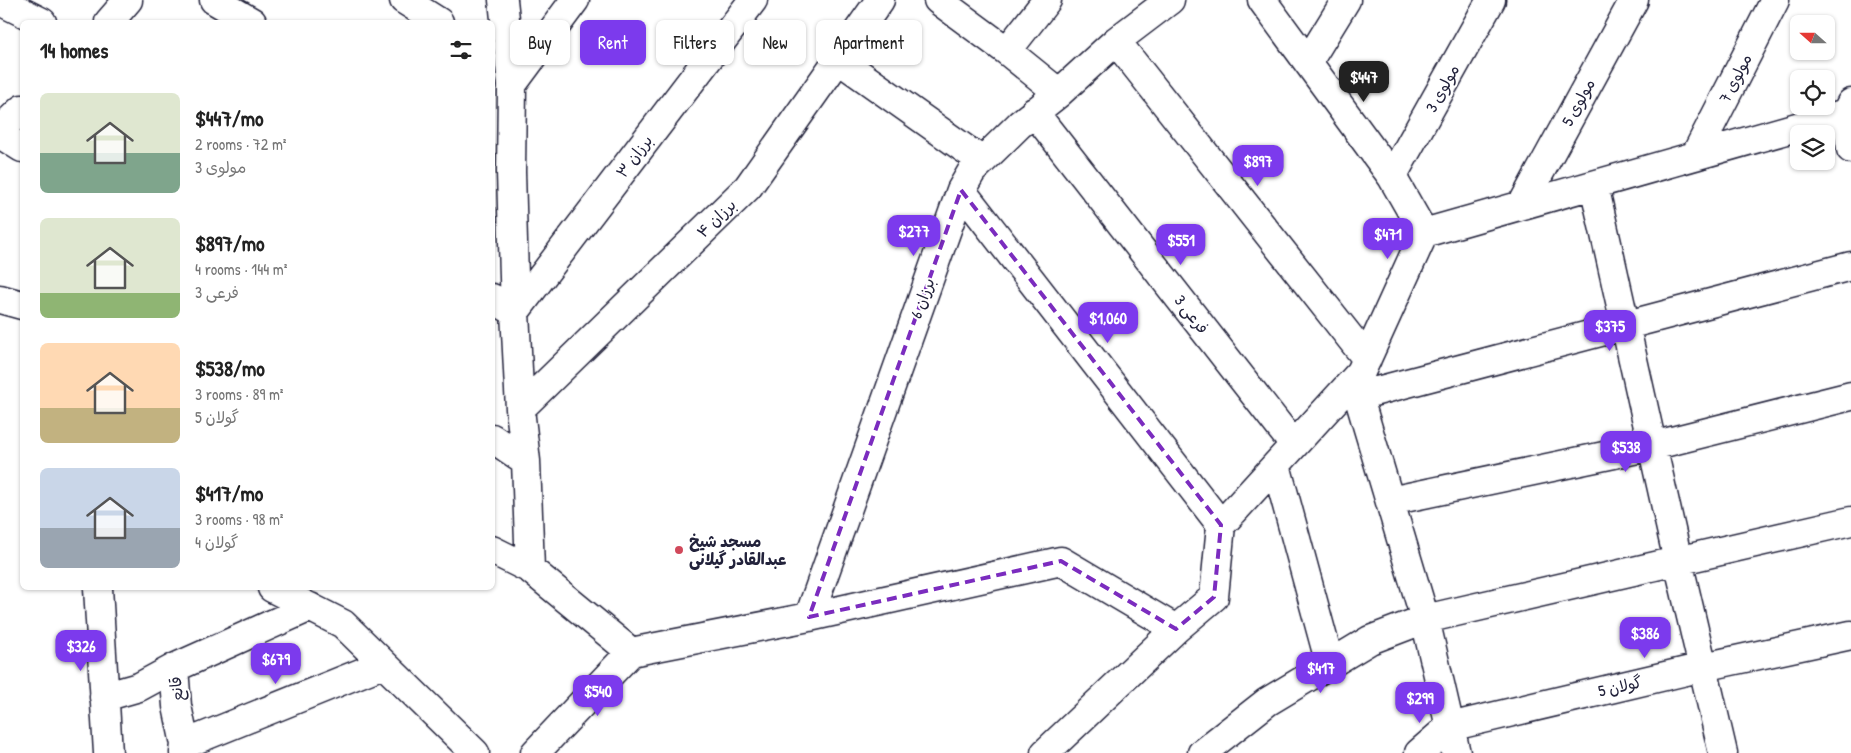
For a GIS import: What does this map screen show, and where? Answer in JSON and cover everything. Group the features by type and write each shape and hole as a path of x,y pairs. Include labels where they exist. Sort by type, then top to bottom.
{"street":[{"path":"111,20 128,0"},
{"path":"214,0 249,20"},
{"path":"404,0 436,20"},
{"path":"503,0 505,70 502,167 504,305 526,460 530,569"},
{"path":"505,70 576,0"},
{"name":"برزان ۳","path":"504,305 753,0"},
{"name":"برزان ۴","path":"866,20 880,0"},
{"path":"938,0 1007,51 1059,93"},
{"path":"1007,51 1047,0"},
{"name":"برزان 6","path":"809,617 961,190 972,171 1034,112 1059,93 1116,41 1170,0"},
{"path":"1262,0 1392,177 1424,233"},
{"path":"1308,62 1346,0"},
{"name":"مولوی 3","path":"1392,177 1491,0"},
{"name":"مولوی 5","path":"1522,205 1634,0"},
{"name":"مولوی 7","path":"1695,156 1775,0"},
{"path":"0,1 38,13"},
{"path":"1116,41 1362,376 1390,501 1425,619 1456,753"},
{"name":"برزان ۴","path":"520,409 748,187 834,65"},
{"path":"846,65 982,161"},
{"path":"1424,233 1695,156 1849,109 1851,149"},
{"path":"0,130 20,111"},
{"name":"فرعی 3","path":"1034,112 1294,445"},
{"path":"0,134 20,147"},
{"path":"1594,185 1723,753"},
{"path":"961,190 1221,525"},
{"path":"1044,753 1214,597 1221,525 1294,445 1362,376 1424,233"},
{"path":"1362,376 1626,326 1851,266"},
{"path":"0,299 20,304"},
{"path":"1390,501 1652,446 1851,396"},
{"path":"495,440 526,460"},
{"path":"1276,465 1330,664"},
{"path":"1202,753 1267,702 1330,664 1370,640 1425,619 1851,521"},
{"path":"495,552 530,569 631,652"},
{"path":"535,753 631,652 809,617 1061,561 1176,630"},
{"path":"98,590 108,753"},
{"path":"276,590 343,624 475,753"},
{"path":"174,668 310,607"},
{"name":"گولان 5","path":"1449,727 1703,667 1851,635"},
{"path":"185,749 384,664"},
{"name":"قانع","path":"104,696 139,687 174,668 177,706 185,749"},
{"path":"1419,753 1449,727"}],"highlighted area":[{"path":"961,190 1221,525 1214,597 1176,629 1061,561 809,617"}],"place":[{"name":"مسجد شیخ عبدالقادر گیلانی","path":"679,550"}]}
